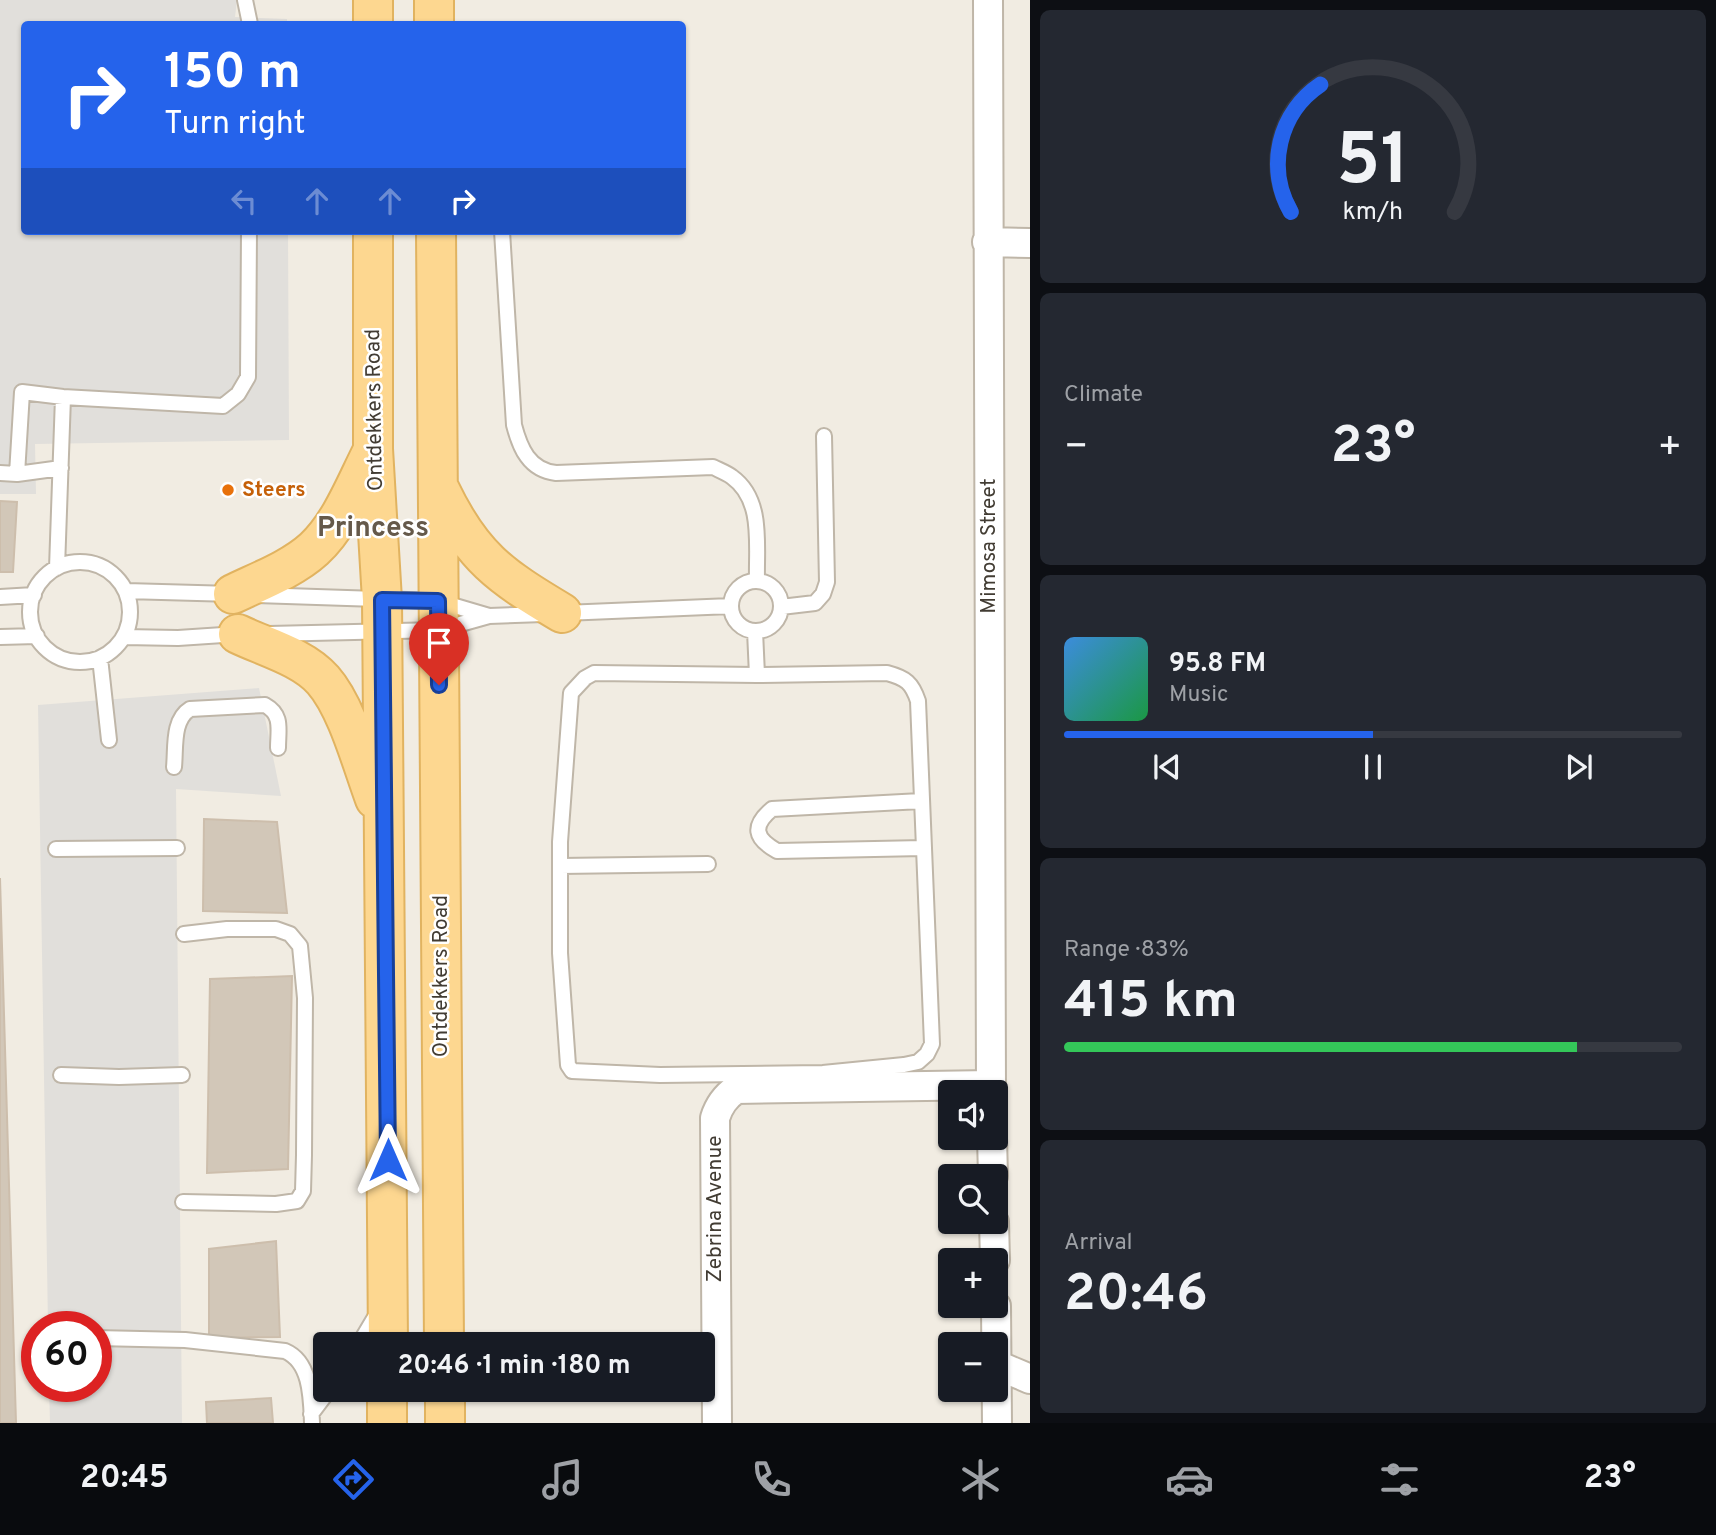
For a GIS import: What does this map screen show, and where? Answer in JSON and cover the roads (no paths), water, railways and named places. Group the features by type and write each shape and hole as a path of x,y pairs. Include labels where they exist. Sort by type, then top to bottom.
{"main road":[{"path":"373,0 373,21"},
{"path":"434,0 435,21"},
{"name":"Ontdekkers Road","path":"373,235 373,449 382,616 388,1332"},
{"name":"Ontdekkers Road","path":"436,235 444,1332"},
{"path":"233,594 298,561 315,548 346,502 373,449"},
{"path":"438,485 455,522 484,558 500,574 562,613"},
{"path":"238,634 293,659 323,680 338,703 383,820"},
{"path":"387,1402 387,1423"},
{"path":"445,1402 445,1423"}],"street":[{"name":"Mimosa Street","path":"988,0 991,1080"},
{"path":"987,243 1030,243"},
{"name":"Zebrina Avenue","path":"717,1423 715,1118 725,1097 736,1089 938,1089"},
{"path":"1008,1370 1030,1379"},
{"path":"997,1402 997,1423"}],"lane":[{"path":"245,0 249,21"},
{"path":"17,474 22,392 63,397 223,406 239,394 248,377 250,235"},
{"path":"502,235 514,425 519,444 531,462 543,471 556,473 713,467 723,472 733,478 749,495 755,513 757,580"},
{"path":"57,568 63,397"},
{"path":"781,607 815,603 823,594 827,582 824,436"},
{"path":"0,473 17,474 61,468"},
{"path":"80,563 103,568 116,578 125,591 130,607 130,622 124,637 113,650 100,658 84,662 70,661 45,648 37,636 32,623 34,596 40,583 57,568 80,563"},
{"path":"757,580 774,589 780,597 781,607 773,624 755,631 738,623 731,606 733,595 739,587 757,580"},
{"path":"125,591 233,594 382,616 489,616"},
{"path":"0,597 34,596"},
{"path":"124,637 178,638 238,634 382,616 489,616 731,606"},
{"path":"755,631 757,675"},
{"path":"0,637 37,636"},
{"path":"100,658 109,740"},
{"path":"594,673 757,675 887,673 904,677 913,687 918,701 931,1049 918,1062 823,1073 660,1075 572,1071 568,1065 560,953 566,741 571,693 578,684 594,673"},
{"path":"174,767 178,724 182,713 190,709 265,705 274,710 278,719 278,748"},
{"path":"921,801 772,809 761,818 757,831 762,843 777,851 923,848"},
{"path":"56,849 177,848"},
{"path":"561,866 708,864"},
{"path":"183,1202 275,1204 297,1201 303,1191 305,998 300,946 290,933 276,929 226,929 184,934"},
{"path":"61,1075 183,1075"},
{"path":"366,1332 389,1293"},
{"path":"112,1338 185,1340 293,1354 303,1365 307,1379 311,1418"},
{"path":"311,1418 321,1402"}],"place":[{"name":"Steers","path":"228,490"}],"district":[{"name":"Princess","path":"373,529"}]}
